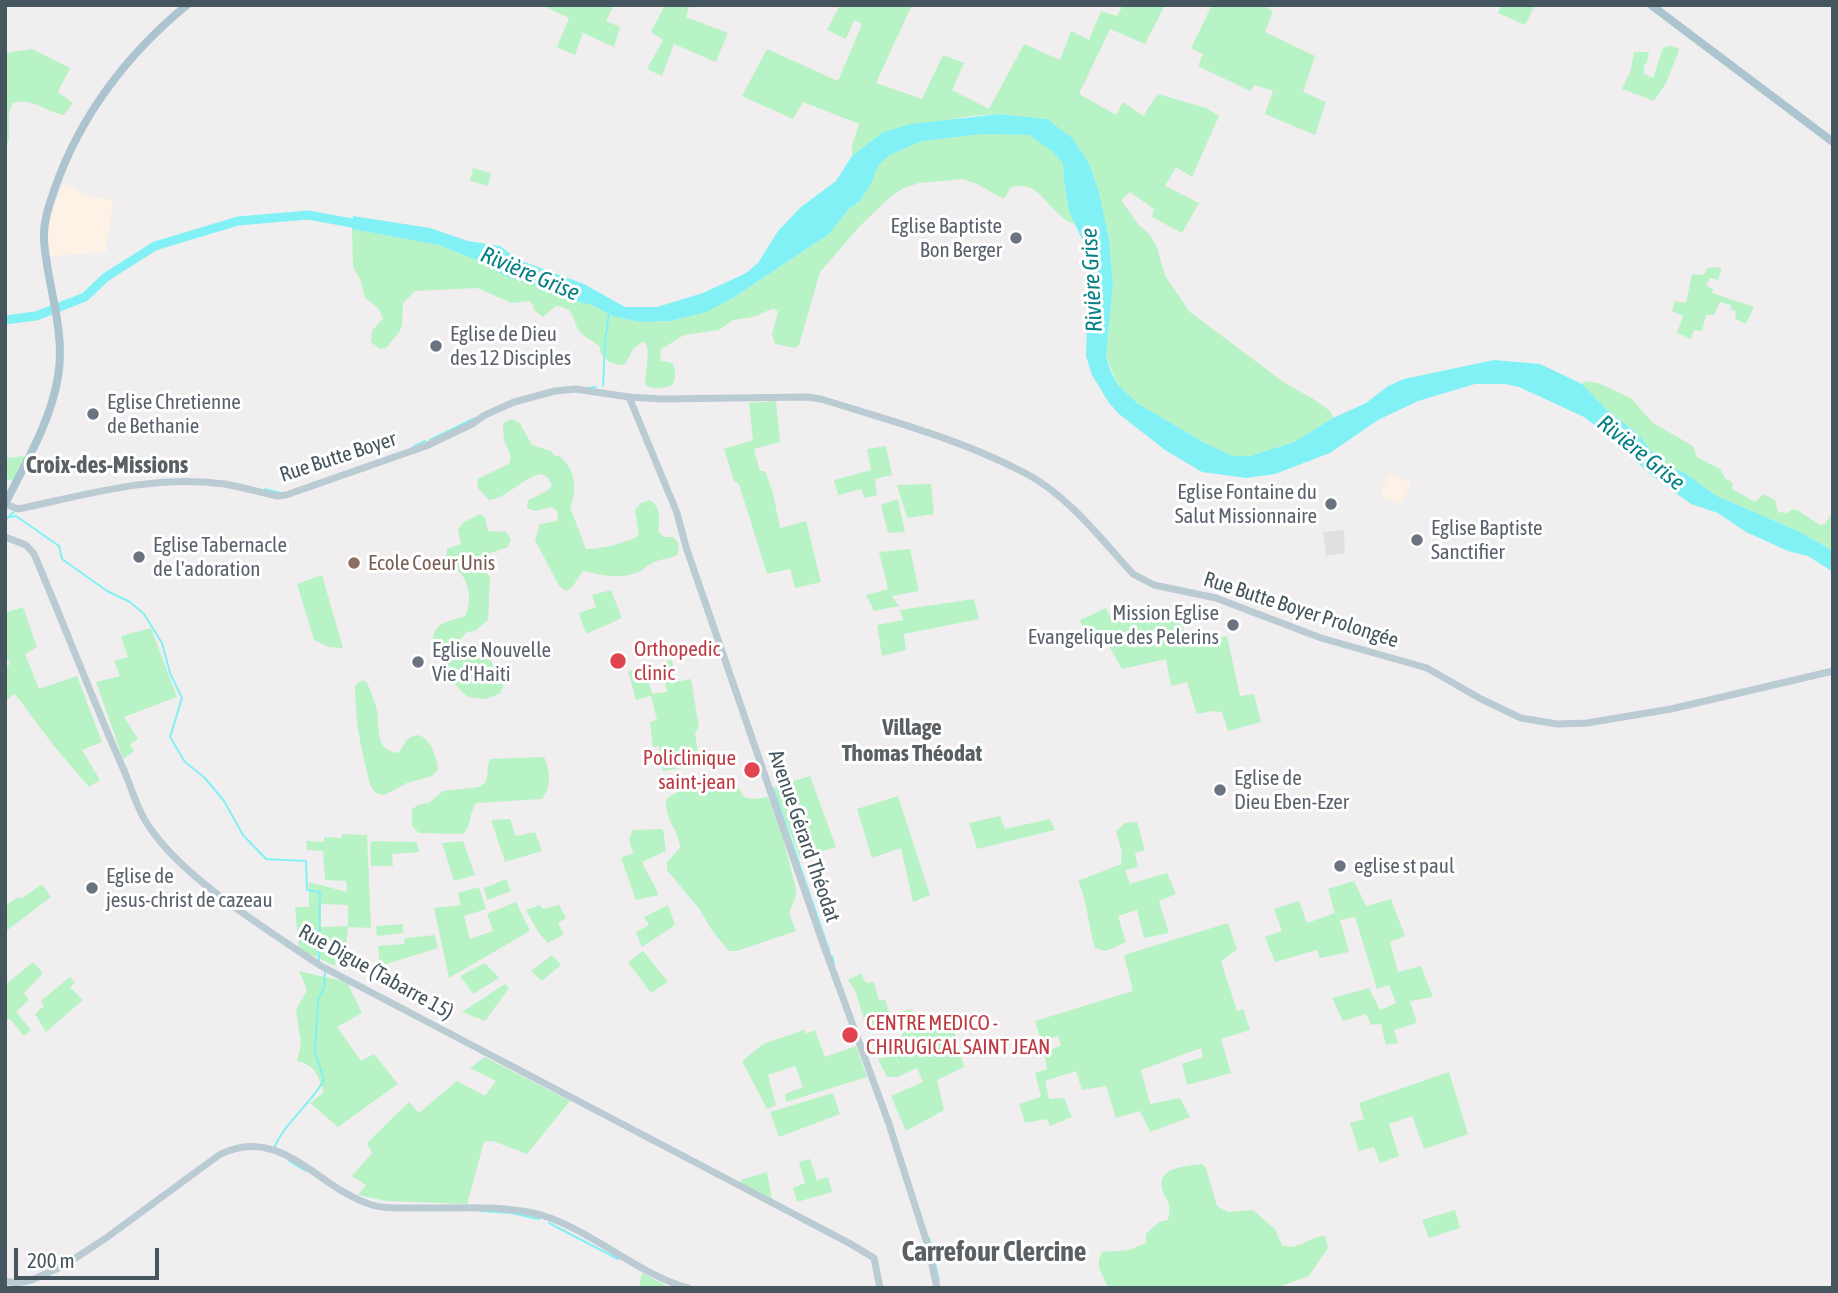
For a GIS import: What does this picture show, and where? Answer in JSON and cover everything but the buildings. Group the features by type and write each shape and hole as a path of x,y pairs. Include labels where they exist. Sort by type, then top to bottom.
{"main road":[{"path":"5,504 46,422 58,378 60,335 45,247 44,220 73,141 95,106 128,62 160,27 187,5"},
{"path":"1651,5 1833,142"}],"street":[{"name":"Rue Butte Boyer","path":"5,504 18,509 143,484 172,482 225,484 277,496 286,495 426,446 485,415 525,399 575,389 629,397"},
{"name":"Rue Butte Boyer Prolongée","path":"629,397 807,397 831,402 947,440 1024,472 1040,482 1080,517 1133,574 1145,581 1216,598 1321,638 1427,668 1521,718 1557,724 1587,723 1671,709 1833,671"},
{"name":"Avenue Gérard Théodat","path":"629,397 679,518 686,547 821,938 889,1124 928,1246 937,1288"},
{"name":"Rue Digue (Tabarre 15)","path":"5,537 26,545 34,554 98,713 148,826 173,855 210,888 296,951 319,964 849,1243 874,1258 880,1288"},
{"path":"5,1281 17,1283 32,1280 65,1265 219,1155 238,1146 249,1145 264,1146 280,1152 355,1197 376,1206 498,1208 543,1216 688,1288"}],"shaded area":[{"path":"64,183 87,195 113,201 106,252 50,256 49,227 54,205"},
{"path":"1390,473 1411,483 1401,504 1380,495"},
{"path":"1344,530 1345,553 1326,556 1323,532"}],"green space":[{"path":"541,5 614,5 606,21 620,27 614,47 583,33 575,55 557,47 569,18"},
{"path":"665,5 690,5 686,17 728,33 716,62 674,44 662,76 647,69 663,40 651,32"},
{"path":"840,5 912,5 876,83 922,99 943,55 964,63 952,90 989,109 1024,44 1060,60 1071,31 1089,40 1101,11 1117,16 1123,5 1165,5 1145,44 1110,29 1079,94 1116,115 1123,102 1143,116 1158,94 1206,108 1219,116 1192,177 1176,167 1165,186 1199,203 1182,233 1152,217 1154,209 1130,192 1121,200 1138,224 1149,234 1157,247 1165,276 1190,312 1286,384 1330,411 1333,418 1294,442 1250,456 1233,456 1205,443 1137,403 1118,385 1106,357 1113,284 1109,237 1099,192 1089,163 1047,119 999,114 970,116 883,132 852,156 852,145 859,124 803,102 793,119 742,96 767,49 838,81 862,24 854,20 846,39 827,30"},
{"path":"1212,5 1261,5 1273,11 1265,32 1315,56 1303,92 1326,102 1315,135 1265,114 1273,91 1255,85 1250,91 1198,66 1203,54 1191,48"},
{"path":"1501,5 1535,5 1525,25 1498,13"},
{"path":"1663,48 1678,48 1679,51 1666,83 1654,101 1622,89 1631,70 1634,52 1649,52 1644,74 1653,78"},
{"path":"32,49 70,68 58,92 73,103 64,115 32,103 13,103 5,149 5,53"},
{"path":"983,134 1029,135 1053,152 1063,163 1069,211 1077,224 1060,215 1030,188 1010,188 1004,199 963,179 919,183 904,188 891,196 860,226 820,272 799,345 795,348 775,344 772,334 778,312 774,308 753,317 733,320 719,330 684,335 660,350 661,361 672,363 675,379 673,385 652,388 645,385 648,351 646,343 642,342 633,349 625,364 609,362 600,352 600,347 578,330 571,313 563,307 556,306 543,317 534,310 529,301 512,303 477,288 415,291 403,303 400,331 386,348 380,349 371,342 372,331 383,318 378,308 365,298 360,279 353,267 352,229 439,245 474,259 507,277 528,282 562,298 592,305 615,317 640,322 670,321 699,313 733,298 829,234 848,210 860,201 878,166 890,155 922,141"},
{"path":"473,168 491,173 488,186 470,181"},
{"path":"1707,268 1722,269 1718,280 1710,278 1706,285 1713,289 1712,293 1754,307 1746,324 1735,319 1736,311 1731,310 1731,305 1720,302 1714,315 1706,315 1702,331 1694,330 1691,339 1677,333 1683,316 1672,311 1675,301 1686,303 1692,274 1704,275"},
{"path":"1586,381 1598,383 1631,398 1653,423 1693,446 1697,457 1720,469 1725,478 1733,483 1732,489 1755,502 1764,494 1775,500 1778,512 1797,510 1820,525 1825,524 1833,512 1833,551 1798,531 1717,496 1685,473 1672,468 1654,454 1638,434 1606,409 1582,384"},
{"path":"776,401 780,442 754,449 760,471 765,471 773,493 780,528 806,521 821,582 795,588 790,569 767,574 739,484 734,481 724,449 753,440 749,403"},
{"path":"511,419 519,422 532,445 551,451 569,466 574,479 570,507 586,549 614,545 639,535 635,510 641,503 650,500 659,514 658,531 664,537 673,537 679,544 678,554 624,576 583,571 566,591 559,586 535,540 540,524 557,521 558,512 552,507 535,511 527,508 528,500 552,486 548,478 542,474 535,476 502,496 489,500 478,488 477,479 509,464 511,456 504,440 503,423"},
{"path":"886,446 892,475 875,479 877,495 865,498 861,489 838,495 834,480 871,470 867,449"},
{"path":"26,456 14,481 5,479 5,458"},
{"path":"931,484 934,514 907,518 897,485"},
{"path":"898,499 905,532 888,533 881,505"},
{"path":"480,514 485,517 488,531 506,532 511,539 508,547 485,555 481,562 490,578 488,620 461,638 462,646 470,650 478,645 486,645 494,670 503,685 501,693 486,699 468,697 462,691 447,674 433,643 439,626 465,616 468,609 469,594 465,580 456,569 449,566 447,549 461,544 458,529 464,522"},
{"path":"910,549 919,591 892,596 899,606 874,611 866,595 888,589 879,552"},
{"path":"322,575 343,648 329,647 314,640 297,584"},
{"path":"611,590 622,618 586,634 579,613 596,607 592,595"},
{"path":"974,599 979,619 904,634 906,650 882,656 877,625 903,620 900,610"},
{"path":"23,607 37,647 25,654 39,689 77,676 102,742 82,750 100,780 89,787 15,694 5,701 5,668 10,664 5,654 5,613"},
{"path":"1106,608 1111,618 1121,622 1180,620 1190,645 1227,636 1240,696 1254,694 1261,722 1228,731 1222,712 1197,714 1187,682 1171,686 1166,659 1122,669 1105,639 1088,642 1080,620"},
{"path":"151,628 177,697 124,717 138,739 130,744 134,751 123,759 96,682 120,676 114,661 128,657 121,636"},
{"path":"672,660 676,682 691,679 699,727 695,734 700,765 663,771 659,746 653,747 650,722 657,720 651,696 636,700 628,671 645,667 652,694 667,692 661,663"},
{"path":"363,680 367,683 375,704 380,738 385,748 398,753 407,740 420,736 430,744 433,751 438,770 432,776 407,783 384,795 376,793 371,787 356,711 355,685"},
{"path":"544,757 549,778 542,799 476,803 463,834 419,833 412,826 412,809 420,804 429,803 443,791 478,787 485,783 490,759"},
{"path":"810,776 836,847 800,858 773,788"},
{"path":"725,780 735,782 744,797 768,797 780,828 796,888 796,896 789,913 796,931 737,951 729,951 667,870 667,862 680,848 666,800 686,789"},
{"path":"898,796 930,895 913,902 901,848 872,858 857,809"},
{"path":"1000,816 1005,829 1050,819 1055,830 977,849 969,823"},
{"path":"510,819 516,836 535,832 542,851 505,862 491,820"},
{"path":"1137,822 1145,850 1135,853 1138,867 1125,870 1130,884 1167,873 1176,894 1159,901 1169,933 1144,938 1137,910 1118,916 1126,942 1106,951 1095,948 1078,881 1121,864 1122,852 1116,831 1125,823"},
{"path":"663,829 666,851 642,862 659,895 636,900 621,858 633,853 629,839 633,830"},
{"path":"342,834 367,835 371,928 348,927 346,949 337,948 335,966 299,949 295,907 309,907 309,882 347,892 346,881 325,880 323,851 307,850 306,841 324,842 324,837 342,838","holes":["321,904 348,905 348,926 321,927"]},
{"path":"372,841 417,842 419,852 392,854 393,866 371,866"},
{"path":"463,841 475,875 454,881 442,843"},
{"path":"506,879 511,891 487,900 484,888"},
{"path":"1354,881 1366,906 1391,899 1405,936 1390,942 1398,972 1421,966 1433,997 1410,1001 1417,1023 1394,1030 1398,1043 1386,1045 1381,1024 1371,1025 1366,1014 1343,1021 1332,998 1369,988 1380,1010 1396,1003 1389,985 1377,989 1355,917 1340,920 1349,952 1320,958 1317,950 1275,962 1265,937 1282,931 1274,909 1299,901 1307,923 1335,913 1328,889"},
{"path":"42,884 51,897 5,932 5,906 18,897 21,899"},
{"path":"479,887 486,909 464,916 470,939 493,931 487,914 516,902 530,931 449,978 434,908 461,905 458,893"},
{"path":"540,905 543,909 559,905 566,918 558,923 564,934 548,943 538,932 526,910"},
{"path":"668,905 675,925 642,947 636,932 649,925 644,917"},
{"path":"1228,923 1237,950 1221,961 1237,1011 1243,1009 1250,1030 1221,1039 1231,1073 1187,1085 1182,1064 1203,1057 1201,1048 1141,1070 1150,1104 1180,1098 1190,1117 1150,1132 1140,1111 1116,1118 1106,1086 1082,1090 1076,1071 1045,1081 1049,1099 1064,1098 1072,1117 1050,1126 1047,1119 1025,1123 1019,1104 1041,1097 1035,1073 1047,1069 1044,1053 1061,1045 1058,1036 1041,1041 1035,1021 1133,991 1124,955"},
{"path":"403,924 403,933 377,936 376,926"},
{"path":"435,935 438,948 380,966 378,946 404,944 405,938"},
{"path":"643,951 668,982 651,993 628,962"},
{"path":"552,955 561,965 542,981 531,971"},
{"path":"33,962 43,973 24,993 29,1000 16,1012 31,1030 24,1036 10,1019 5,1021 5,985"},
{"path":"485,963 499,978 473,994 460,976"},
{"path":"299,971 347,982 362,1013 337,1027 361,1061 374,1054 398,1084 338,1127 310,1103 324,1092 315,1072 308,1065 297,1061 301,1044 296,1010 307,990"},
{"path":"861,973 866,983 874,982 879,1001 885,999 890,1015 912,1009 918,1027 950,1016 964,1067 937,1080 944,1110 906,1131 891,1096 923,1082 917,1068 897,1077 887,1077 878,1059 893,1055 887,1040 903,1035 900,1024 868,1033 855,990 848,980"},
{"path":"70,977 75,982 70,987 83,1000 46,1032 35,1014 44,1006 41,1001"},
{"path":"505,984 509,988 485,1021 462,1012"},
{"path":"804,1030 806,1034 815,1030 825,1057 856,1046 867,1077 786,1102 785,1094 803,1087 795,1066 768,1075 776,1105 767,1109 742,1061 763,1044"},
{"path":"485,1057 570,1101 527,1154 493,1141 484,1142 467,1204 386,1201 358,1195 366,1185 352,1176 372,1153 367,1143 409,1102 419,1113 457,1081 485,1096 496,1081 470,1068"},
{"path":"1449,1072 1468,1134 1424,1149 1412,1116 1389,1124 1399,1156 1380,1163 1374,1147 1359,1151 1350,1123 1364,1119 1359,1103"},
{"path":"833,1093 840,1114 779,1137 770,1112"},
{"path":"810,1159 817,1180 828,1177 832,1192 797,1202 793,1188 805,1183 799,1162"},
{"path":"1202,1164 1206,1168 1217,1206 1228,1212 1253,1210 1275,1229 1282,1245 1294,1247 1313,1238 1325,1236 1328,1248 1309,1276 1275,1288 1108,1288 1099,1266 1102,1252 1129,1250 1146,1243 1146,1234 1159,1222 1168,1220 1169,1205 1162,1188 1164,1175 1175,1168"},
{"path":"767,1172 772,1199 741,1183 741,1180"},
{"path":"1455,1210 1460,1228 1429,1238 1422,1220"},
{"path":"642,1273 671,1288 639,1288"}],"water":[{"path":"999,114 1047,119 1072,138 1089,163 1099,192 1109,238 1113,284 1106,357 1111,372 1118,385 1137,403 1205,443 1233,456 1250,456 1294,442 1404,379 1494,360 1540,364 1582,384 1672,468 1685,473 1717,496 1798,531 1833,551 1833,572 1808,556 1788,551 1746,532 1718,513 1691,504 1651,475 1615,441 1584,417 1519,387 1505,384 1475,384 1418,401 1378,420 1330,453 1275,474 1246,478 1202,472 1165,450 1119,414 1092,375 1086,356 1086,248 1069,211 1063,163 1053,152 1029,135 983,134 922,141 890,155 878,166 860,201 848,210 829,234 733,298 706,312 670,321 640,322 615,317 592,305 562,298 528,282 507,277 474,259 439,245 352,229 353,216 430,228 468,241 500,246 519,260 584,284 625,307 657,307 703,293 746,273 758,263 778,231 801,207 836,181 852,156 883,132 911,124"}],"waterway":[{"name":"Rivière Grise","path":"5,320 36,316 85,297 106,277 155,246 238,221 308,215 363,225"},
{"path":"603,386 609,314"},
{"path":"587,388 596,387"},
{"path":"430,440 475,418"},
{"path":"413,447 425,441"},
{"path":"265,489 280,493"},
{"path":"5,520 15,511"},
{"path":"10,517 16,516 59,546 62,559 107,591 130,602 144,614 162,643 170,673 182,698 170,737 185,762 204,777 224,801 243,835 266,859 306,861 307,890 320,892 319,963"},
{"path":"773,788 830,953"},
{"path":"832,956 834,963"},
{"path":"274,1149 283,1132 324,1080 315,1052 318,1000 324,988 325,972"},
{"path":"289,1161 306,1171"},
{"path":"480,1211 511,1213 539,1219"},
{"path":"549,1223 618,1259"},
{"path":"929,1238 939,1280"}],"place":[{"name":"Eglise Baptiste Bon Berger","path":"1016,238"},
{"name":"Eglise de Dieu des 12 Disciples","path":"436,346"},
{"name":"Eglise Chretienne de Bethanie","path":"93,414"},
{"name":"Eglise Fontaine du Salut Missionnaire","path":"1331,504"},
{"name":"Eglise Baptiste Sanctifier","path":"1417,540"},
{"name":"Eglise Tabernacle de l'adoration","path":"139,557"},
{"name":"Ecole Coeur Unis","path":"354,563"},
{"name":"Mission Eglise Evangelique des Pelerins","path":"1233,625"},
{"name":"Orthopedic clinic","path":"618,661"},
{"name":"Eglise Nouvelle Vie d'Haiti","path":"418,662"},
{"name":"Policlinique saint-jean","path":"752,770"},
{"name":"Eglise de Dieu Eben-Ezer","path":"1220,790"},
{"name":"eglise st paul","path":"1340,866"},
{"name":"Eglise de jesus-christ de cazeau","path":"92,888"},
{"name":"CENTRE MEDICO - CHIRUGICAL SAINT JEAN","path":"850,1035"}],"district":[{"name":"Croix-des-Missions","path":"107,465"},
{"name":"Village Thomas Théodat","path":"912,741"},
{"name":"Carrefour Clercine","path":"994,1252"}]}
